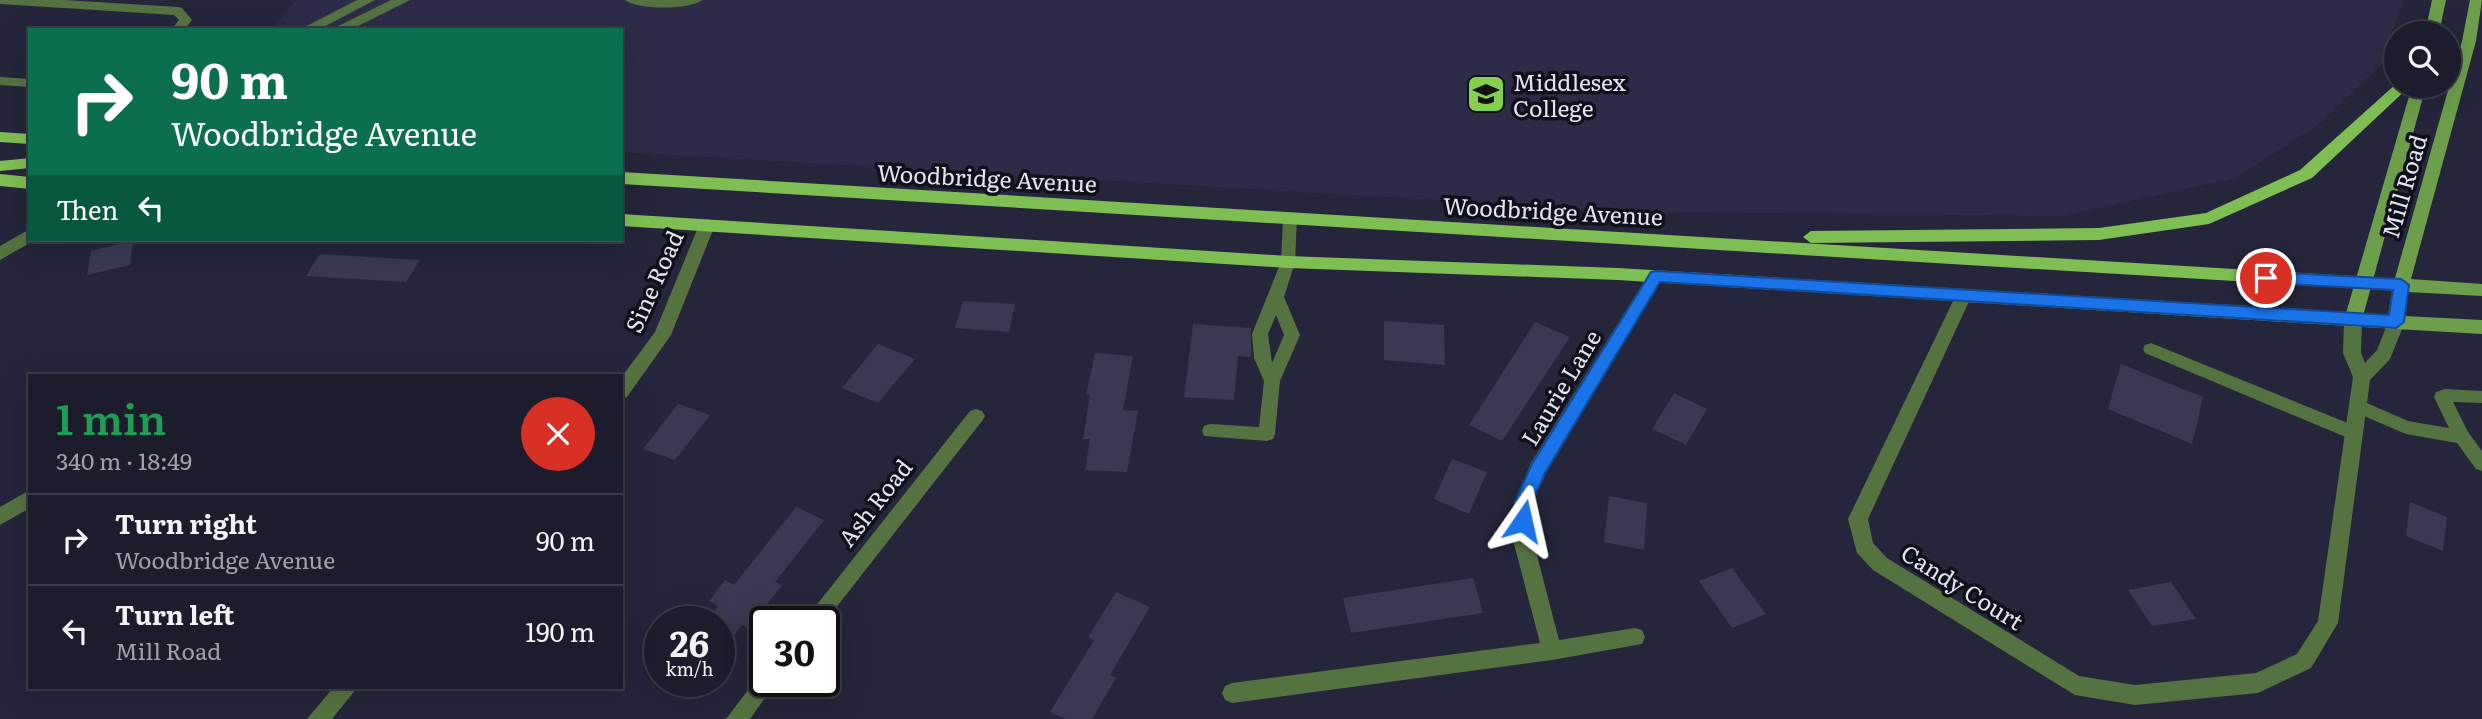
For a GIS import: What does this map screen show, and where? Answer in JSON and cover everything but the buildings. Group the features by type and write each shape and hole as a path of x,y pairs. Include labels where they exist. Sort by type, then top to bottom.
{"main road":[{"path":"1670,239 2099,234 2209,218 2306,174 2390,98"},
{"path":"0,138 28,139"},
{"path":"0,166 28,163"},
{"name":"Woodbridge Avenue","path":"623,178 2401,285"},
{"path":"0,180 28,183"},
{"path":"623,220 1288,262 1656,276 2396,322"}],"street":[{"path":"310,28 368,0"},
{"path":"341,28 402,0"},
{"path":"2435,21 2439,0"},
{"name":"Mill Road","path":"2362,377 2384,354 2396,322 2401,285 2469,41 2477,0"},
{"name":"Mill Road","path":"2304,660 2328,622 2362,377 2352,353 2353,320 2416,98"},
{"name":"Sine Road","path":"623,388 662,335 706,225"},
{"path":"0,254 28,236"},
{"name":"Laurie Lane","path":"1552,651 1523,540 1523,503 1538,469 1656,276"},
{"name":"Woodbridge Avenue","path":"2401,285 2482,290"},
{"name":"Candy Court","path":"1964,295 1858,519 1864,547 1880,564 2075,685 2135,695 2258,683 2304,660"},
{"path":"2396,322 2482,327"},
{"name":"Ash Road","path":"826,606 976,416"},
{"path":"0,517 28,499"},
{"path":"1232,693 1552,651 1635,637"},
{"path":"318,719 346,689"},
{"path":"737,719 754,697"}],"lane":[{"path":"0,0 178,11 186,20 179,28"},
{"path":"631,0 696,0"},
{"path":"0,81 28,83"},
{"path":"1272,381 1262,358 1260,334 1288,262 1290,218"},
{"path":"1209,430 1267,435 1272,381 1292,335 1276,297"},
{"path":"2151,349 2354,433"},
{"path":"2482,397 2442,397 2462,437 2482,464"},
{"path":"2358,406 2406,427 2482,439"}],"shaded area":[{"name":"Middlesex College","path":"296,0 2404,0 2397,21 2384,21 2384,57 2381,65 2319,124 2236,178 2062,216 1640,212 623,152 623,28 274,28"}],"place":[{"name":"Middlesex College","path":"1486,94"}],"route":[{"path":"1523,521 1523,503 1538,469 1656,276 2396,322 2401,285 2266,278"}]}
